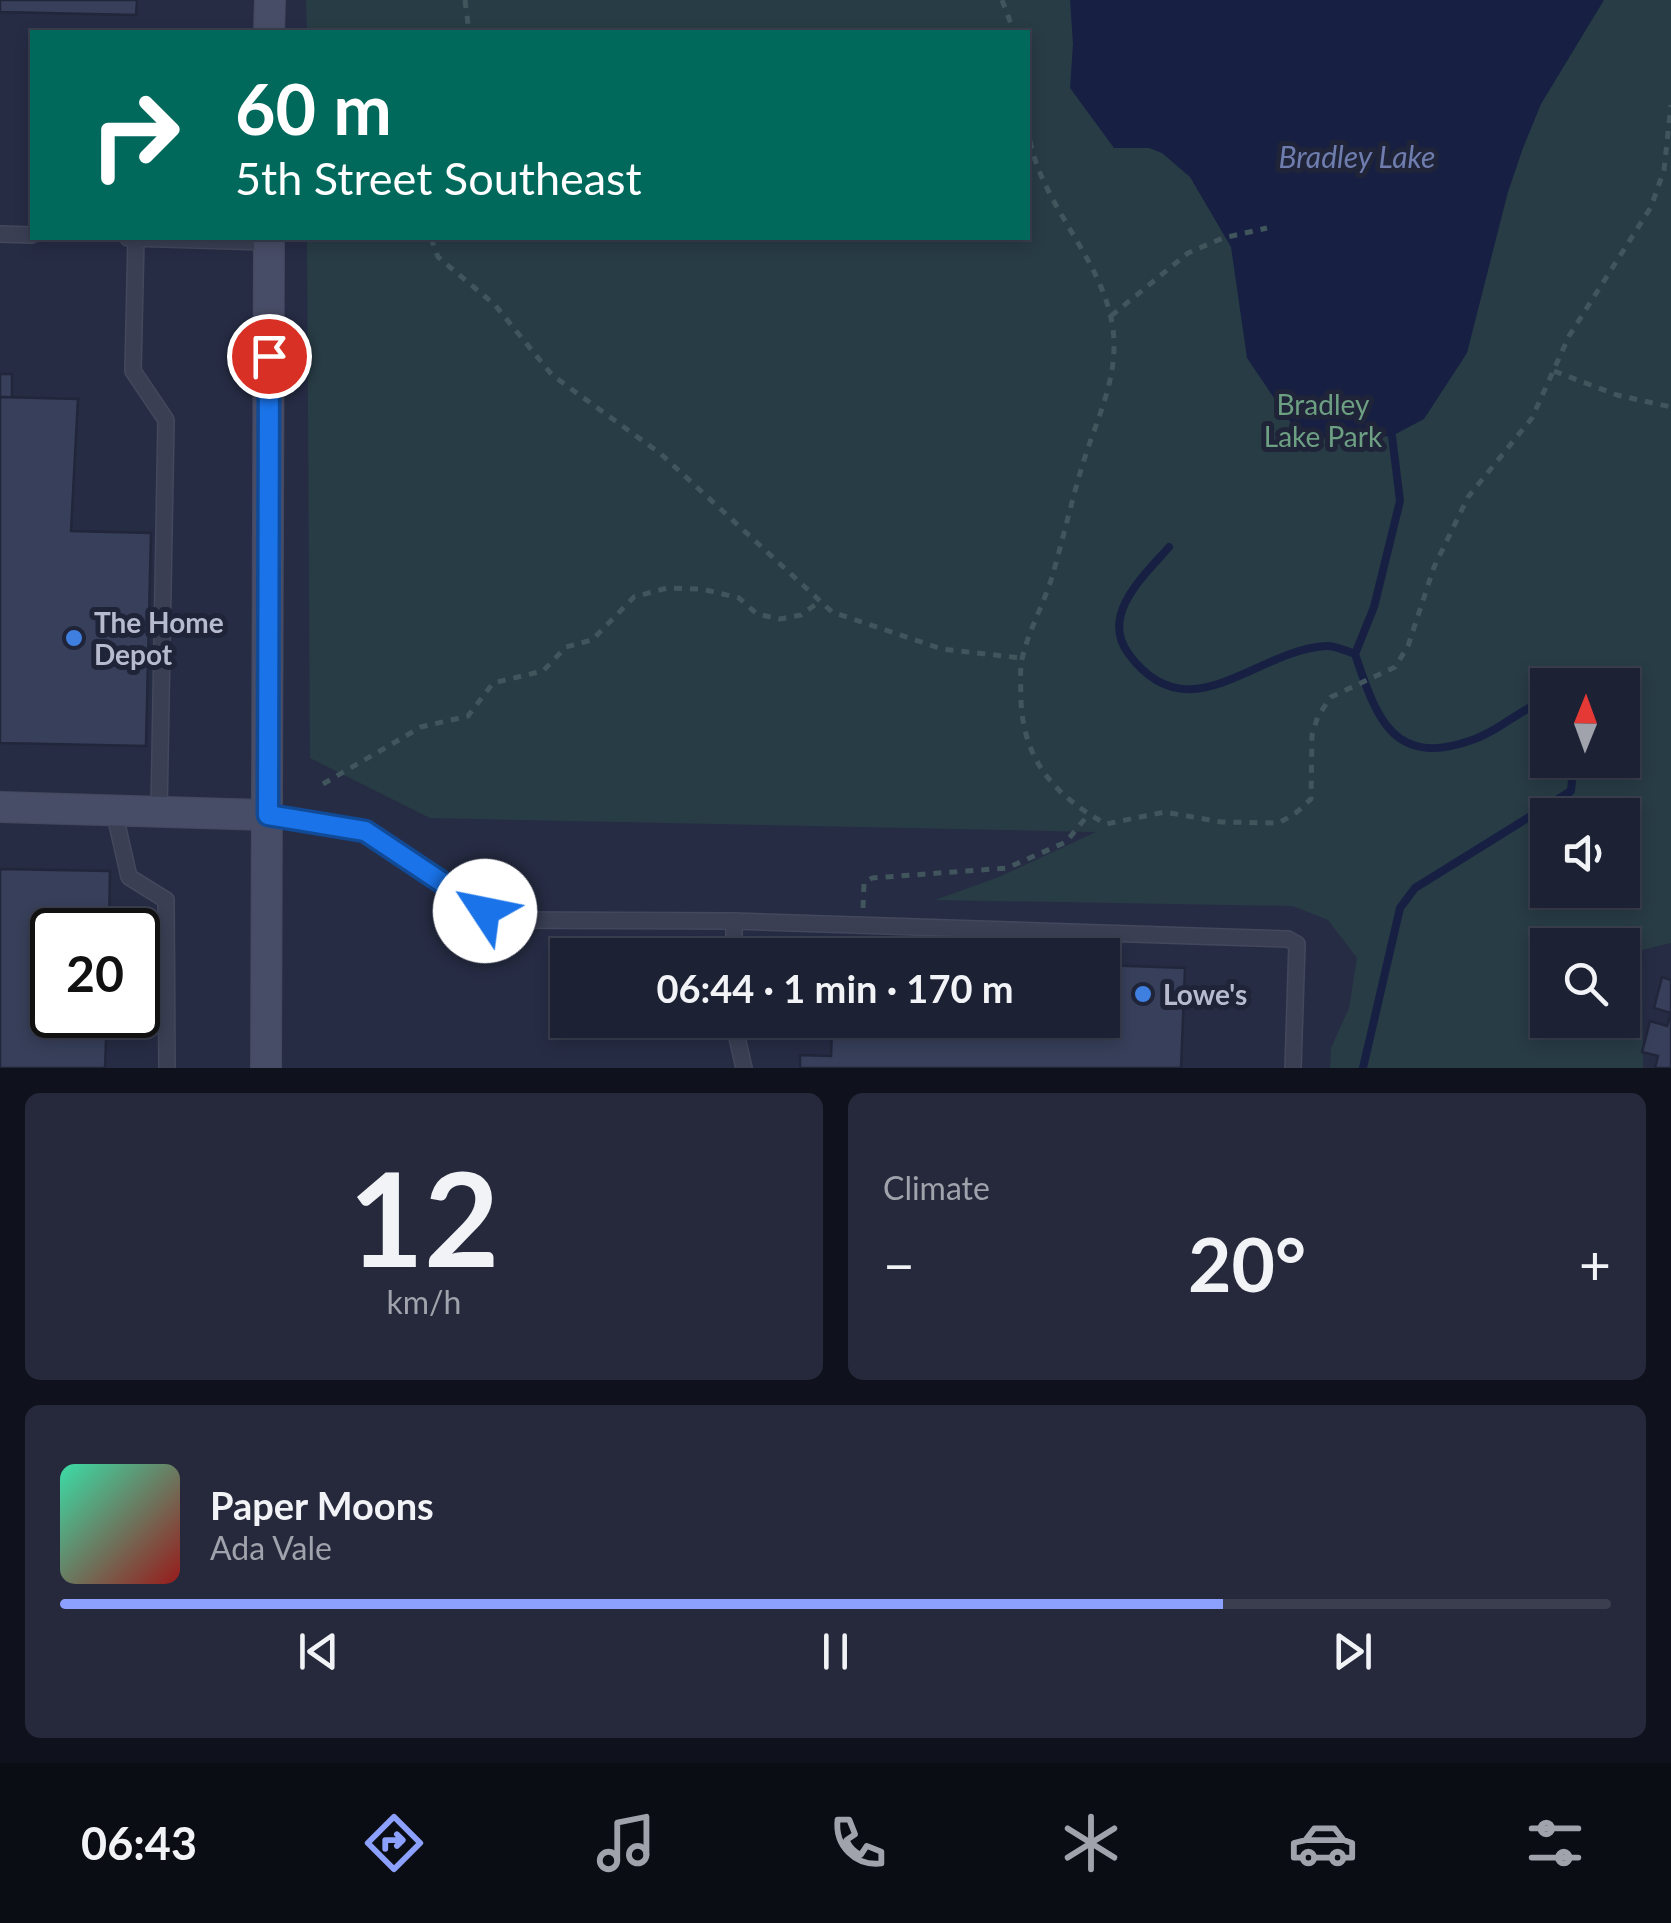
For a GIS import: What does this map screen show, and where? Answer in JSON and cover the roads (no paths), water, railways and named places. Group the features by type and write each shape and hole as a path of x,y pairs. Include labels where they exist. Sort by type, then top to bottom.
{"street":[{"path":"270,0 270,30"},
{"path":"266,1068 269,240"},
{"path":"0,807 268,815"}],"lane":[{"path":"0,234 30,235"},
{"path":"136,240 133,372 166,420 159,812"},
{"path":"114,811 129,877 166,900 167,1068"},
{"path":"268,815 365,831 504,920 734,922 1288,939 1297,944 1293,1068"},
{"path":"734,922 734,938"},
{"path":"738,1038 744,1068"}],"water":[{"name":"Bradley Lake","path":"1070,0 1604,0 1541,104 1508,192 1467,353 1424,419 1392,436 1340,439 1317,437 1295,429 1247,358 1231,247 1190,177 1162,153 1149,148 1114,148 1070,88"}],"waterway":[{"path":"1355,654 1374,607 1400,501 1392,436"},
{"path":"1169,547 1129,596 1119,624 1128,653 1151,677 1174,688 1198,689 1299,651 1329,646 1355,654 1380,716 1405,742 1423,748 1472,740 1530,708"},
{"path":"1363,1068 1400,908 1415,888 1571,791 1572,778"}],"place":[{"name":"The Home Depot","path":"74,638"},
{"name":"Lowe's","path":"1143,994"}],"park label":[{"name":"Bradley Lake Park","path":"1323,420"}]}
